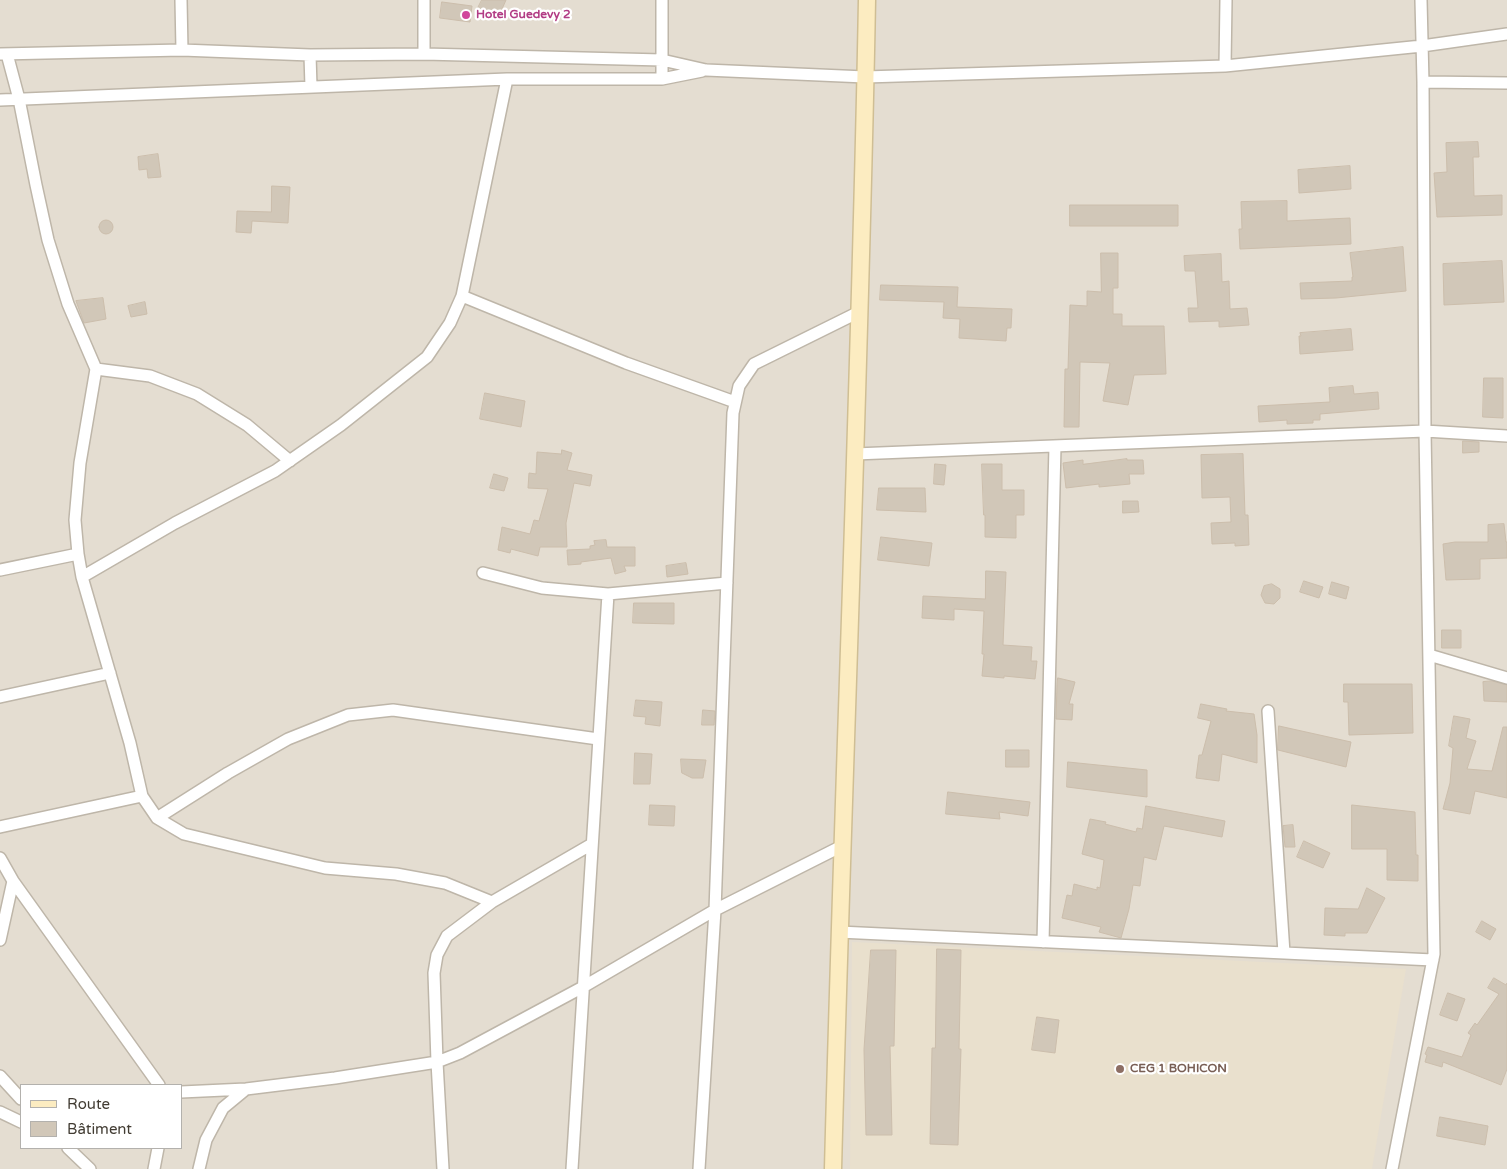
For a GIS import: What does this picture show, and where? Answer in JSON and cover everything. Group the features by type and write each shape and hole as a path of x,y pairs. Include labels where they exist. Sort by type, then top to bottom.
{"street":[{"path":"181,0 182,50"},
{"path":"424,0 424,54"},
{"path":"662,0 662,79"},
{"path":"834,1169 839,932 859,312 866,0"},
{"path":"1225,66 1226,0"},
{"path":"1392,1169 1434,954 1428,655 1421,0"},
{"path":"492,902 445,883 396,874 325,868 184,834 157,818 142,796 130,743 82,577 78,554 75,520 80,463 96,370 68,304 48,240 19,99 3,54 182,50 310,55 424,54 662,60 706,70 865,77 1225,66 1422,46 1507,34"},
{"path":"310,55 311,87"},
{"path":"0,100 507,79 662,79 706,70"},
{"path":"82,577 175,524 275,471 341,425 427,357 450,323 462,296 507,79"},
{"path":"1423,82 1507,83"},
{"path":"462,296 626,363 735,402"},
{"path":"699,1169 715,910 732,413 739,386 754,364 859,312"},
{"path":"96,370 150,376 197,394 247,425 290,461"},
{"path":"855,454 1425,431 1507,436"},
{"path":"1043,942 1055,446"},
{"path":"0,570 78,554"},
{"path":"483,573 542,588 608,594 726,583"},
{"path":"572,1169 608,594"},
{"path":"1428,655 1507,678"},
{"path":"0,697 110,673"},
{"path":"157,818 228,773 288,739 348,715 393,710 598,739"},
{"path":"1268,711 1284,953"},
{"path":"0,827 142,796"},
{"path":"443,1169 436,1062 434,973 437,955 447,936 492,902 592,844"},
{"path":"182,1092 246,1089 335,1078 436,1062 460,1053 583,987 715,910 842,846"},
{"path":"0,858 13,881 158,1084"},
{"path":"0,940 13,881"},
{"path":"839,932 1433,960"},
{"path":"0,1076 20,1097"},
{"path":"199,1169 206,1140 223,1108 246,1089"},
{"path":"0,1112 20,1122"},
{"path":"69,1149 90,1169"},
{"path":"154,1169 158,1149"}],"shaded area":[{"path":"0,0 1507,0 1507,1169 0,1169"},
{"name":"CEG 1 BOHICON","path":"852,942 1406,969 1372,1169 850,1169"}],"building":[{"path":"482,0 506,0 498,18 478,8"},
{"path":"442,2 472,6 470,22 440,18"},
{"path":"1478,142 1479,157 1473,157 1474,196 1502,195 1502,215 1437,217 1434,173 1447,172 1446,143"},
{"path":"158,154 161,177 148,178 147,169 139,170 138,157"},
{"path":"1350,166 1351,189 1299,193 1298,170"},
{"path":"272,186 290,187 288,223 252,221 251,233 236,232 237,211 271,212"},
{"path":"1287,201 1287,221 1350,218 1351,244 1240,249 1239,229 1242,229 1241,202"},
{"path":"1070,205 1178,205 1178,226 1070,226"},
{"path":"103,220 109,220 113,227 109,234 103,234 99,230 99,224"},
{"path":"1403,247 1406,291 1336,298 1301,299 1300,283 1352,281 1350,253"},
{"path":"1101,253 1118,253 1118,288 1113,288 1113,314 1122,314 1122,326 1164,326 1166,374 1134,375 1128,405 1103,401 1110,363 1080,362 1079,427 1064,427 1065,369 1068,369 1070,305 1087,306 1087,291 1101,292"},
{"path":"1221,254 1222,282 1229,281 1230,309 1247,308 1249,325 1219,327 1219,321 1189,322 1188,308 1198,308 1195,271 1185,271 1184,256"},
{"path":"1502,261 1504,302 1444,305 1443,264"},
{"path":"881,285 958,287 957,307 1012,309 1011,328 1007,328 1006,341 959,338 960,319 943,318 944,302 880,300"},
{"path":"103,298 106,319 84,323 76,301"},
{"path":"145,302 147,314 131,317 128,306"},
{"path":"1351,329 1353,350 1300,354 1300,333"},
{"path":"1484,378 1503,378 1503,418 1483,417"},
{"path":"1353,386 1354,394 1378,392 1379,409 1320,414 1320,420 1313,420 1313,423 1287,424 1287,420 1259,422 1258,406 1330,402 1329,388"},
{"path":"485,393 525,401 521,427 480,419"},
{"path":"1463,441 1479,442 1479,452 1463,453"},
{"path":"562,450 572,453 567,470 592,475 590,486 574,483 566,523 567,547 540,547 538,556 511,549 510,553 498,550 502,527 530,534 534,520 539,521 548,489 528,488 529,473 536,474 537,452 561,454"},
{"path":"1243,454 1245,515 1248,515 1249,545 1235,546 1235,543 1212,544 1211,523 1231,522 1230,497 1202,498 1201,455"},
{"path":"1127,459 1143,460 1144,474 1129,474 1130,484 1099,487 1099,484 1066,488 1063,463 1083,460 1083,464"},
{"path":"935,464 946,465 944,485 934,484"},
{"path":"982,464 1002,464 1002,490 1024,490 1024,515 1016,515 1016,538 985,537"},
{"path":"494,474 508,478 504,491 490,488"},
{"path":"879,488 925,488 926,512 877,510"},
{"path":"1123,501 1138,501 1139,512 1123,513"},
{"path":"1504,524 1507,558 1480,559 1480,579 1446,580 1443,544 1488,542 1488,525"},
{"path":"881,537 932,543 929,566 878,560"},
{"path":"606,540 607,547 635,547 635,566 624,566 626,571 615,574 611,558 568,565 567,550 590,549 590,546 595,545 594,541"},
{"path":"686,563 688,574 667,577 666,566"},
{"path":"986,571 1006,572 1003,645 1032,647 1031,661 1037,661 1035,679 982,676 984,611 954,609 954,620 922,618 923,596 985,599"},
{"path":"1304,581 1323,587 1319,598 1300,592"},
{"path":"1332,582 1349,587 1346,599 1329,594"},
{"path":"1272,584 1280,589 1280,598 1274,604 1265,603 1261,595 1264,586"},
{"path":"634,603 674,603 674,624 633,623"},
{"path":"1442,630 1461,630 1461,648 1442,648"},
{"path":"1058,678 1075,682 1069,704 1073,704 1072,720 1056,719"},
{"path":"1492,681 1507,685 1507,702 1484,701 1483,682"},
{"path":"1344,684 1412,684 1413,733 1349,735 1348,702 1344,702"},
{"path":"636,700 662,702 660,726 645,724 646,717 634,716"},
{"path":"1201,704 1227,709 1226,711 1254,714 1257,735 1257,763 1222,754 1219,781 1196,778 1199,755 1202,755 1211,721 1198,718"},
{"path":"703,710 715,711 714,725 702,725"},
{"path":"1454,716 1470,719 1466,738 1476,741 1467,769 1492,771 1503,727 1507,727 1507,798 1475,791 1470,814 1443,809 1450,783 1453,748 1449,746"},
{"path":"1279,726 1351,742 1346,767 1278,750"},
{"path":"1006,750 1029,750 1029,767 1006,767"},
{"path":"635,753 652,754 650,784 634,784"},
{"path":"681,759 706,760 703,778 692,778 682,773"},
{"path":"1068,762 1147,770 1147,797 1067,787"},
{"path":"948,792 1030,802 1028,816 999,812 1000,819 946,814"},
{"path":"650,805 675,806 674,826 649,825"},
{"path":"1352,805 1415,812 1418,881 1387,880 1387,849 1352,849"},
{"path":"1146,806 1225,821 1222,837 1164,826 1156,860 1144,857 1140,886 1133,885 1121,938 1099,932 1101,927 1062,918 1067,895 1072,896 1074,884 1097,890 1097,887 1100,888 1104,860 1082,854 1090,819 1136,832 1137,828 1142,829"},
{"path":"1293,825 1295,847 1285,847 1283,826"},
{"path":"1304,841 1330,853 1323,868 1297,857"},
{"path":"1367,888 1385,898 1367,933 1345,933 1345,936 1324,935 1325,908 1358,909"},
{"path":"1482,921 1496,929 1490,940 1476,932"},
{"path":"937,949 961,950 959,1049 961,1049 958,1145 930,1144 932,1048 935,1048"},
{"path":"871,950 896,950 894,1046 890,1046 892,1135 866,1135 864,1050"},
{"path":"1494,978 1506,985 1507,983 1507,1069 1501,1085 1443,1062 1442,1067 1425,1062 1427,1055 1425,1054 1428,1047 1462,1057 1471,1035 1468,1033 1475,1023 1477,1025 1499,994 1488,988"},
{"path":"1448,993 1465,999 1457,1021 1440,1015"},
{"path":"1037,1017 1059,1020 1055,1053 1032,1050"},
{"path":"1440,1117 1488,1126 1485,1145 1437,1136"}],"place":[{"name":"Hotel Guedevy 2","path":"466,15"},
{"name":"CEG 1 BOHICON","path":"1120,1069"}]}
